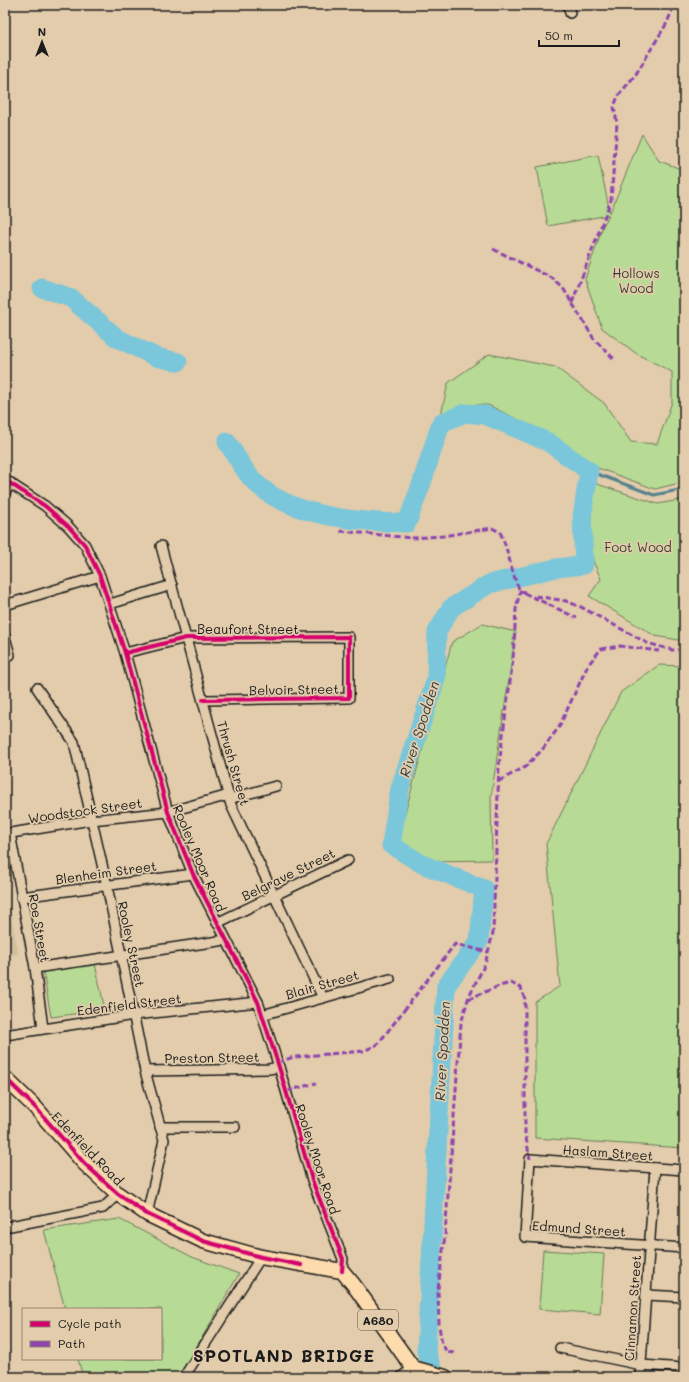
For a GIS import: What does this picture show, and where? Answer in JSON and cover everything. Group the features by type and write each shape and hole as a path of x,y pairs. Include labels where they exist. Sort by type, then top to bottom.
{"main road":[{"name":"Edenfield Road","path":"5,1078 36,1108 84,1163 118,1194 147,1214 203,1241 261,1257 342,1271"},
{"name":"A680","path":"342,1271 418,1372"},
{"path":"418,1372 444,1377"}],"street":[{"path":"5,493 8,482"},
{"name":"Rooley Moor Road","path":"8,482 45,506 68,526 85,545 100,576 125,653 168,812 193,874 258,1002 279,1067 312,1180 343,1259 342,1271"},
{"name":"Thrush Street","path":"161,546 229,797 324,998"},
{"path":"5,605 100,576"},
{"path":"110,604 172,585"},
{"path":"5,637 10,655"},
{"name":"Beaufort Street","path":"125,653 186,638 349,637 349,661"},
{"name":"Belvoir Street","path":"203,700 349,698 349,661"},
{"name":"Rooley Street","path":"37,688 74,742 107,886 145,1071 164,1140 147,1214"},
{"name":"Woodstock Street","path":"8,834 91,820 168,812 276,786"},
{"name":"Roe Street","path":"8,834 34,968 43,1028"},
{"name":"Belgrave Street","path":"217,923 348,860"},
{"name":"Blenheim Street","path":"21,897 193,874"},
{"path":"34,968 226,940"},
{"name":"Blair Street","path":"262,1016 390,978"},
{"name":"Edenfield Street","path":"5,1034 134,1015 258,1002"},
{"name":"Preston Street","path":"145,1071 269,1069 279,1067"},
{"path":"160,1127 234,1127"},
{"name":"Haslam Street","path":"530,1159 684,1170"},
{"name":"Edmund Street","path":"530,1159 525,1237 684,1248"},
{"name":"Cinnamon Street","path":"640,1377 655,1168"},
{"path":"5,1227 104,1208 118,1194"},
{"path":"184,1377 261,1257"},
{"path":"646,1295 684,1297"},
{"path":"560,1348 641,1365 684,1368"},
{"path":"401,1377 418,1372"}],"shaded area":[{"path":"5,881 18,954 5,956"}],"green space":[{"name":"Hollows Wood","path":"642,134 659,161 684,170 684,482 655,489 595,467 556,438 488,405 465,405 441,415 448,383 489,354 555,367 604,403 631,442 657,444 672,402 672,372 637,354 602,328 585,279 603,226 609,215 548,226 537,167 598,155 610,213"},
{"name":"Foot Wood","path":"594,483 658,504 684,499 684,641 655,636 589,596 601,579 593,561 590,529"},
{"path":"482,624 516,632 491,797 492,860 432,861 396,846 452,642"},
{"path":"659,665 684,666 684,1148 535,1138 535,1002 560,986 546,844 621,692"},
{"path":"95,964 105,1010 51,1017 43,971"},
{"path":"119,1219 192,1257 239,1274 179,1377 83,1377 78,1360 162,1360 162,1308 65,1308 44,1230"},
{"path":"543,1250 604,1254 600,1314 539,1309"}],"waterway":[{"name":"River Spodden","path":"42,288 71,298 117,338 156,357 178,362"},
{"name":"River Spodden","path":"227,442 251,478 265,491 302,509 323,515 367,521 407,523 441,423 465,413 485,415 548,442 589,471 582,517 584,565 556,568 489,584 451,608 437,632 436,679 400,788 391,845 422,864 484,889 479,941 446,986 426,1351 435,1377"},
{"path":"589,471 654,495 684,489"}],"marked path":[{"path":"572,303 611,200 617,123 614,107 618,96 636,74 667,23 674,5"},
{"path":"493,249 552,278 563,288 594,339 614,359"},
{"path":"340,531 412,538 443,536 492,528 500,532 517,584 520,591 525,592"},
{"path":"454,1353 447,1352 442,1344 439,1326 438,1289 445,1235 461,1023 469,996 485,964 493,933 499,765 513,659 516,609 520,591 577,618"},
{"path":"536,596 566,601 581,607 647,643 672,650 684,650"},
{"path":"499,781 525,767 542,750 559,727 588,665 601,649 620,646 659,651"},
{"path":"278,1062 294,1057 364,1051 378,1044 455,944 488,952"},
{"path":"468,999 499,986 511,983 521,988 525,999 525,1133 530,1159"},
{"path":"287,1091 316,1083"}],"cycle path":[{"path":"5,480 45,506 68,526 85,545 100,576 125,653 168,812 193,874 258,1002 279,1067 312,1180 343,1259 342,1271"},
{"path":"125,653 186,638 349,637 349,698 203,700"},
{"path":"5,1078 35,1107 84,1163 118,1194 147,1214 203,1241 261,1257 301,1265"}],"district":[{"name":"SPOTLAND BRIDGE","path":"284,1355"}]}
